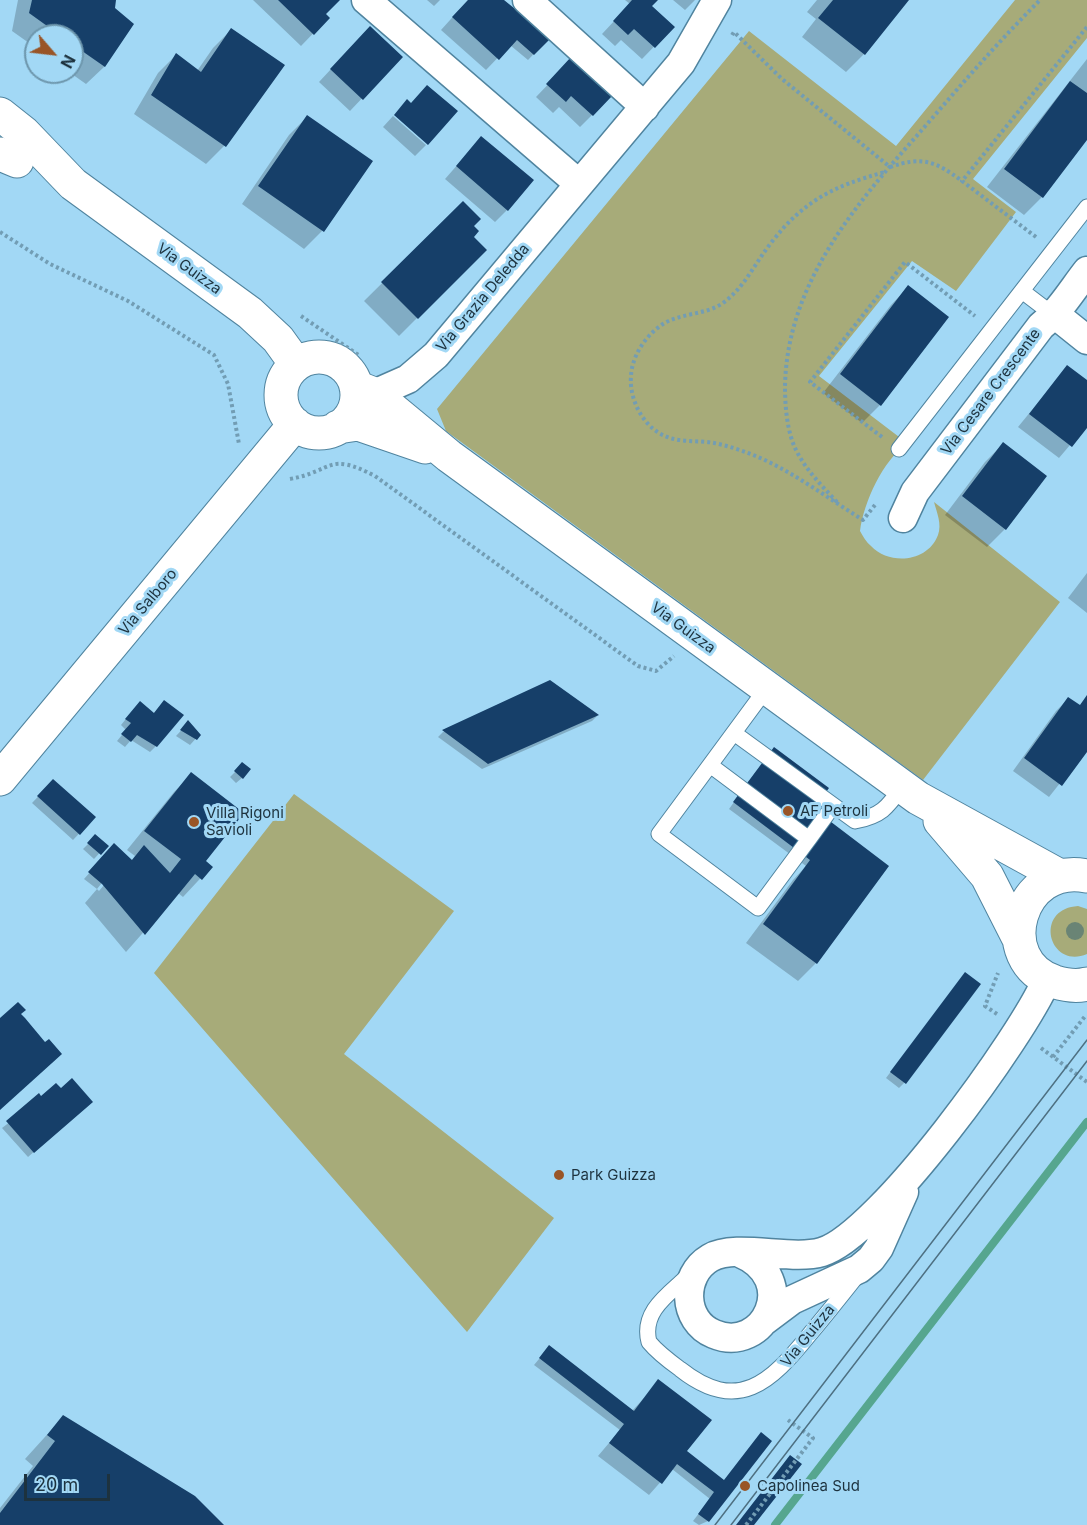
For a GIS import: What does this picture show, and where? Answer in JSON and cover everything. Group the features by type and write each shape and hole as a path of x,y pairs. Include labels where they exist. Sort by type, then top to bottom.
{"main road":[{"name":"Via Guizza","path":"0,114 24,133 73,184 250,313 278,339 296,364 308,358 332,359 352,375 364,379 449,456 910,792 1074,876"},
{"name":"Via Guizza","path":"6,155 73,184"},
{"path":"295,424 283,407 281,395 288,373 296,364"},
{"path":"338,427 354,410 364,379"},
{"name":"Via Guizza","path":"295,424 318,433 358,424 449,456"},
{"name":"Via Salboro","path":"0,778 295,424"},
{"name":"Via Guizza","path":"910,792 967,850 987,876 1029,962 1047,979"},
{"name":"Via Guizza","path":"1019,939 1019,923 1023,907 1032,893 1045,883 1074,876"},
{"path":"1047,979 1065,985 1087,984"}],"street":[{"path":"366,0 578,183"},
{"path":"527,0 645,107"},
{"name":"Via Grazia Deledda","path":"364,379 408,379 436,356 578,183 681,63 717,0"},
{"name":"Via Cesare Crescente","path":"903,519 915,492 1041,326 1058,313 1061,304 1087,271"},
{"path":"1058,313 1062,320 1087,340"},
{"name":"Via Guizza","path":"700,1265 726,1252 804,1255 822,1252 838,1245 910,1179 1019,1031 1037,1004 1047,979"},
{"name":"Via Guizza","path":"871,1259 879,1248 910,1179"},
{"path":"740,1253 753,1259 764,1268 771,1280 773,1294 771,1308 764,1321"},
{"path":"700,1265 690,1283 689,1304 694,1317 714,1334 742,1336 792,1300 847,1275 871,1259"}],"lane":[{"path":"899,449 1087,207"},
{"path":"1022,291 1043,306 1058,313"},
{"path":"766,689 659,834 758,908 833,806"},
{"path":"734,733 855,821 876,817 891,803 910,792"},
{"path":"710,765 809,839"},
{"name":"Via Guizza","path":"700,1265 658,1303 651,1313 647,1324 649,1342 705,1386 737,1391 753,1387 782,1369 871,1259"}],"path":[{"path":"841,506 813,476 796,450 784,407 786,362 808,284 859,202 1000,41 1040,0"},
{"path":"962,181 1087,27"},
{"path":"734,33 782,79 890,167"},
{"path":"890,167 907,161 939,164 1053,251"},
{"path":"864,520 784,470 758,457 714,443 664,436 638,410 630,393 632,362 639,349 664,324 721,304 742,285 771,242 814,199 843,184 885,172"},
{"path":"0,232 50,264 128,301 214,355 228,384 239,445"},
{"path":"899,449 810,382 905,262 992,330"},
{"path":"295,312 364,379"},
{"path":"287,480 334,463 346,463 358,467 375,476 638,666 656,671 680,653"},
{"path":"1053,1057 1087,1015"},
{"path":"746,1525 813,1438 788,1420"}],"green space":[{"path":"1015,0 1087,0 1087,38 973,179 1016,212 956,291 912,261 819,376 907,443 890,460 870,495 860,531 869,544 888,557 908,558 926,551 933,544 939,531 939,518 934,502 1060,602 923,780 446,431 437,409 749,31 896,146"},
{"path":"294,794 454,911 344,1054 554,1218 467,1332 154,973"},
{"path":"1078,906 1087,909 1087,954 1074,957 1063,954 1056,947 1051,937 1051,927 1055,917 1064,910"}],"building":[{"path":"32,0 116,0 115,8 134,24 105,67 84,52 84,24 44,24 29,13"},
{"path":"278,0 340,0 326,14 330,18 314,35"},
{"path":"468,0 504,0 551,38 534,55 517,40 499,60 452,17"},
{"path":"632,0 658,0 652,6 675,27 655,48 634,29 628,35 613,21"},
{"path":"833,0 909,0 865,55 818,18"},
{"path":"370,26 403,57 363,100 330,69"},
{"path":"231,28 285,65 226,147 151,95 176,53 201,72"},
{"path":"571,57 612,96 593,116 571,96 566,102 546,84"},
{"path":"1070,81 1087,93 1087,140 1043,198 1004,169"},
{"path":"427,85 458,111 428,145 394,115 407,99 411,103"},
{"path":"307,115 373,161 324,232 258,186"},
{"path":"481,136 534,180 508,211 456,166"},
{"path":"463,201 481,219 474,226 479,231 474,237 487,250 418,319 381,282"},
{"path":"908,285 949,317 881,406 840,374"},
{"path":"1067,365 1087,380 1087,428 1072,447 1029,414"},
{"path":"1003,442 1047,476 1006,530 962,496"},
{"path":"550,680 599,715 488,764 442,730"},
{"path":"1087,695 1087,752 1062,786 1024,758 1068,697 1080,705"},
{"path":"164,700 184,715 157,747 137,735 131,742 121,734 131,723 125,719 140,701 154,713"},
{"path":"188,720 201,735 197,740 180,730"},
{"path":"774,747 829,788 814,809 889,866 817,964 763,924 810,860 733,802"},
{"path":"242,762 251,769 243,779 234,771"},
{"path":"191,772 244,813 206,861 213,867 202,880 195,874 145,935 102,884 88,872 114,843 132,860 144,845 170,873 181,859 144,831"},
{"path":"53,779 96,817 80,835 37,796"},
{"path":"95,834 109,846 101,855 87,843"},
{"path":"965,972 981,984 906,1084 890,1072"},
{"path":"18,1002 26,1010 21,1014 45,1042 49,1039 62,1054 0,1110 0,1018"},
{"path":"72,1078 93,1102 34,1153 6,1121 39,1093 41,1096 56,1083 61,1088"},
{"path":"549,1345 634,1411 658,1379 712,1420 687,1451 724,1480 761,1432 772,1441 709,1522 698,1514 714,1492 677,1464 662,1484 609,1443 624,1424 539,1358"},
{"path":"63,1415 195,1496 224,1525 0,1525 0,1513 55,1441 47,1435"},
{"path":"790,1455 802,1464 754,1525 736,1525"}],"waterway":[{"path":"775,1525 1087,1122"}],"tram line":[{"path":"715,1525 1087,1040"},
{"path":"731,1525 1087,1061"}],"place":[{"name":"AF Petroli","path":"788,811"},
{"name":"Villa Rigoni Savioli","path":"194,822"},
{"name":"Park Guizza","path":"559,1175"},
{"name":"Capolinea Sud","path":"745,1486"}]}
